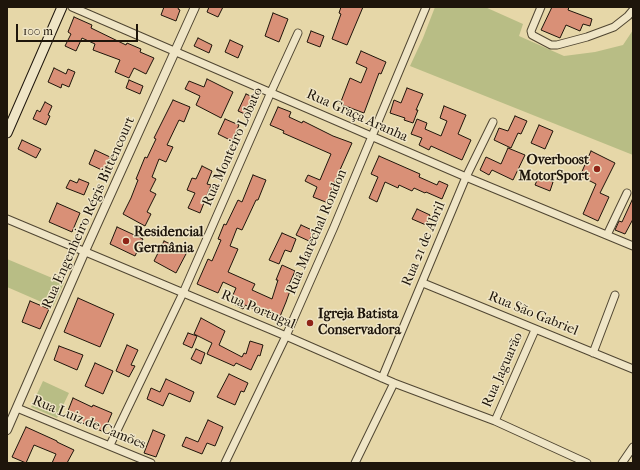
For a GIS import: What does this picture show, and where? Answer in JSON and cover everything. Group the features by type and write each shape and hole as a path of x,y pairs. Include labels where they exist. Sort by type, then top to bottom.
{"main road":[{"path":"7,133 62,7"}],"street":[{"name":"Rua Graça Aranha","path":"72,7 466,177 633,246"},
{"name":"Rua Engenheiro Régis Bittencourt","path":"7,430 85,251 195,7"},
{"name":"Rua Marechal Rondon","path":"225,463 286,336 334,227 426,7"},
{"path":"541,7 531,31 532,35 551,45 557,45 587,37 614,27 633,10"},
{"name":"Rua Monteiro Lobato","path":"110,445 183,293 298,33"},
{"name":"Rua 21 de Abril","path":"382,378 466,177 493,122"},
{"path":"607,235 626,193"},
{"name":"Rua Portugal","path":"7,219 394,383 495,421 587,463"},
{"name":"Rua São Gabriel","path":"422,283 633,369"},
{"path":"593,353 616,295"},
{"name":"Rua Jaguarão","path":"495,421 535,330"},
{"path":"355,463 394,383"},
{"name":"Rua Luiz de Camões","path":"17,408 151,463"},
{"path":"622,463 633,447"}],"green space":[{"path":"435,7 485,7 523,24 519,36 564,56 595,52 623,45 633,30 633,155 410,66"},
{"path":"7,259 64,283 53,307 7,287"},
{"path":"43,381 69,393 57,418 31,407"}],"building":[{"path":"164,7 179,7 178,9 180,10 176,21 161,15"},
{"path":"209,7 223,7 218,17 207,12"},
{"path":"341,7 363,7 347,45 332,39 341,14 339,13"},
{"path":"552,7 569,7 568,10 592,19 590,26 583,24 580,31 566,25 560,38 541,30"},
{"path":"273,13 288,19 279,42 265,36"},
{"path":"74,17 92,25 91,28 126,45 127,43 141,49 140,52 154,58 146,74 134,68 129,78 115,72 120,60 93,50 95,44 82,38 76,51 65,46 71,34 68,32"},
{"path":"311,31 324,36 320,47 307,42"},
{"path":"198,38 212,45 209,53 194,46"},
{"path":"230,40 243,46 238,58 225,52"},
{"path":"361,51 386,62 381,74 379,73 364,113 340,104 350,78 361,83 367,68 356,63"},
{"path":"54,68 66,74 68,69 75,72 69,87 62,84 61,88 48,82"},
{"path":"207,79 233,92 221,118 196,105 200,96 185,89 189,81 204,87"},
{"path":"129,80 143,86 140,94 126,88"},
{"path":"407,88 423,94 416,110 418,110 413,123 404,120 405,118 390,113 394,100 401,103"},
{"path":"246,94 255,98 247,115 238,111"},
{"path":"173,100 190,107 184,122 179,120 167,145 173,147 166,162 159,159 152,177 156,179 150,191 156,194 147,212 151,214 145,226 123,214 138,180 136,179 145,157 147,158 156,139 154,138"},
{"path":"45,102 52,106 46,125 33,119 37,110 40,112"},
{"path":"444,106 466,115 458,134 471,140 462,160 431,146 429,150 419,145 422,138 411,134 417,119 427,123 425,129 441,136 447,121 440,118"},
{"path":"278,107 291,112 289,117 302,123 303,121 333,136 352,143 331,190 333,190 328,203 313,197 317,187 305,181 308,175 320,180 331,154 283,133 284,131 270,125"},
{"path":"515,116 527,121 521,134 518,133 511,148 494,140 499,128 508,131"},
{"path":"225,119 239,125 232,141 218,134"},
{"path":"539,125 553,131 545,149 531,143"},
{"path":"22,140 41,149 36,158 18,149"},
{"path":"508,148 525,155 513,180 492,170 489,175 480,170 486,157 501,164"},
{"path":"95,150 110,157 104,171 89,164"},
{"path":"591,151 615,163 600,193 609,197 598,221 583,214 596,184 580,176"},
{"path":"379,156 420,174 419,177 437,185 439,181 448,185 442,199 414,188 412,191 399,185 398,188 385,182 377,202 369,198 378,177 371,174"},
{"path":"202,166 212,171 207,184 211,185 200,213 188,208 195,193 187,190 192,178 196,179"},
{"path":"253,175 266,180 258,200 256,200 242,230 237,228 230,246 238,249 228,272 255,284 252,290 272,299 278,280 276,280 282,265 295,271 288,287 291,288 279,319 245,305 243,309 230,302 236,288 223,282 218,293 197,284 208,259 212,261 221,240 218,239 224,224 226,225 238,200 242,202"},
{"path":"539,176 553,182 550,191 535,185"},
{"path":"79,179 89,183 84,195 66,188 70,180 77,183"},
{"path":"633,198 633,219 625,234 615,230 619,221 622,222"},
{"path":"57,203 80,213 72,232 49,222"},
{"path":"417,209 430,215 426,225 412,219"},
{"path":"301,225 314,231 309,241 296,235"},
{"name":"Residencial Germânia","path":"117,227 143,239 135,256 110,244"},
{"path":"282,233 296,239 291,252 285,250 279,264 269,260"},
{"path":"164,241 187,252 176,273 154,261"},
{"path":"78,298 114,314 100,347 64,332"},
{"path":"30,301 49,309 40,329 22,322"},
{"path":"201,318 225,331 219,345 242,357 244,353 246,354 250,341 263,345 260,356 258,355 251,370 236,363 234,366 207,354 212,343 194,334"},
{"path":"188,333 197,336 192,348 183,344"},
{"path":"127,345 138,350 131,365 135,366 129,377 116,371"},
{"path":"59,346 83,355 77,370 54,360"},
{"path":"196,349 205,353 201,364 191,359"},
{"path":"95,363 113,371 103,394 85,386"},
{"path":"229,374 248,383 244,392 241,391 235,405 217,397"},
{"path":"166,379 194,392 190,402 169,393 163,406 147,399 151,388 160,392"},
{"path":"73,398 92,407 93,405 112,413 104,432 66,416"},
{"path":"208,420 223,427 215,446 207,443 202,454 182,446 186,437 198,442"},
{"path":"26,427 74,450 67,463 52,463 56,454 34,445 26,463 12,457"},
{"path":"153,430 165,435 156,457 144,453"}],"place":[{"name":"Overboost MotorSport","path":"597,169"},
{"name":"Residencial Germânia","path":"126,241"},
{"name":"Igreja Batista Conservadora","path":"310,323"}]}
